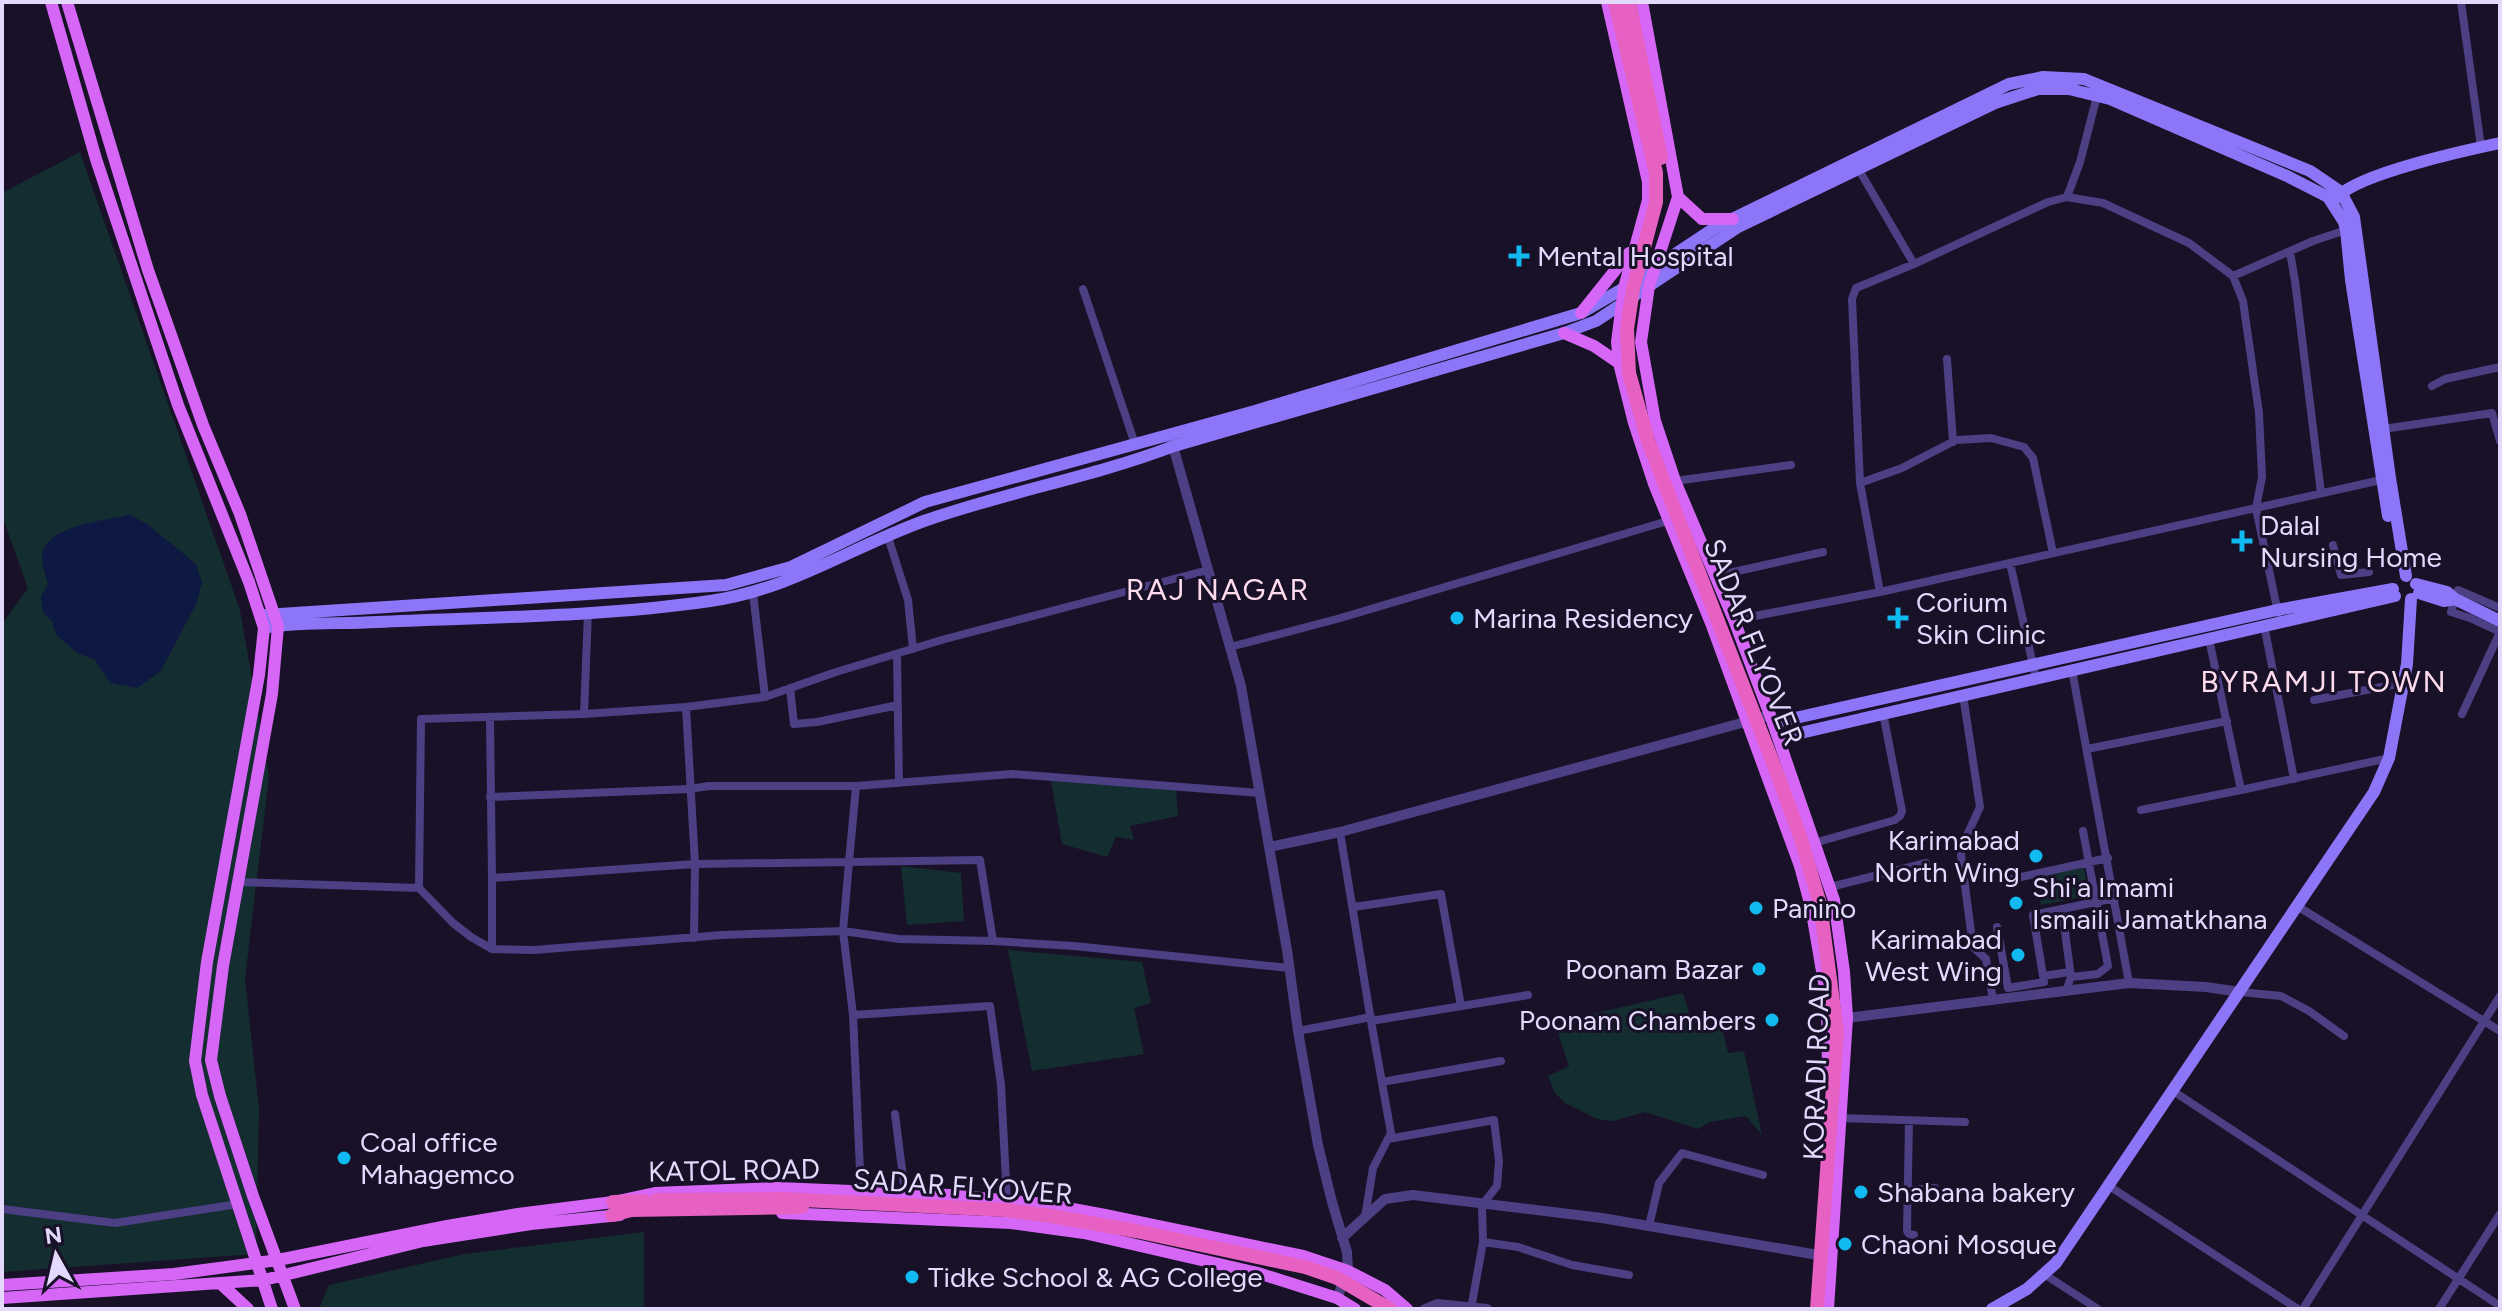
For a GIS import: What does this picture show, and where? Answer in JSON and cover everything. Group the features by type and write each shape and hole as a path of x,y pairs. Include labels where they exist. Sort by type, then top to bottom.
{"highway":[{"name":"SADAR FLYOVER","path":"1615,2 1656,173 1656,202 1633,289 1627,329 1629,373 1648,441 1800,836 1822,918 1837,1032 1819,1309"},
{"name":"SADAR FLYOVER","path":"1629,2 1656,123 1665,182 1664,206 1648,262 1637,323 1637,373 1655,442 1783,771 1823,888 1836,960 1842,1025 1819,1309"},
{"name":"SADAR FLYOVER","path":"613,1209 783,1199 1006,1210 1150,1234 1305,1267 1337,1278 1390,1309"},
{"name":"SADAR FLYOVER","path":"657,1205 785,1206 1006,1216 1057,1222 1110,1231 1306,1276 1377,1309"}],"main road":[{"path":"51,2 96,159 178,405 262,622 259,675 207,962 195,1061 202,1095 272,1309"},
{"path":"67,2 148,270 203,425 240,514 276,620 272,694 214,1021 211,1060 253,1196 295,1309"},
{"path":"1607,2 1648,182 1648,200 1624,288"},
{"path":"1642,2 1678,197 1655,266"},
{"path":"2024,87 2025,67"},
{"path":"276,620 588,612 680,605 753,593 792,580 923,522 1003,496 1148,456 1171,440 1284,402 1581,313 1733,219 1995,103 2043,77 2084,79 2310,171 2341,192 2354,217 2405,589"},
{"path":"1992,1309 2008,1305 2056,1263 2374,792 2389,758 2407,664 2411,616 2381,480 2346,230 2332,203 2318,191 2287,176 2110,99 2069,89 2024,87"},
{"path":"2332,203 2341,192 2357,183 2500,143"},
{"path":"262,622 726,585 791,567 925,502 1135,444 1171,440 1564,333 1596,321 1738,227 1855,165"},
{"path":"1678,197 1702,219 1733,219"},
{"path":"1581,313 1635,246"},
{"name":"KORADI ROAD","path":"1655,266 1641,342 1655,421 1689,517 1734,620 1772,719 1834,900 1847,1018 1828,1309"},
{"name":"KORADI ROAD","path":"1624,288 1617,342 1634,423 1654,484 1800,866 1811,907 1829,1022 1828,1075 1810,1309"},
{"path":"1564,333 1594,346 1619,363"},
{"path":"1772,719 2035,671 2405,589 2444,601 2457,600 2500,621"},
{"path":"1779,738 1963,695 2035,671 2072,670 2209,639 2264,625 2279,615"},
{"name":"KATOL ROAD","path":"2,1298 264,1280 423,1241 613,1209 655,1193 778,1188 905,1193 1046,1204 1303,1256 1348,1271 1385,1290 1407,1309"},
{"name":"KATOL ROAD","path":"2,1285 174,1274 278,1260 480,1221 613,1209 1011,1223 1084,1233 1258,1273 1337,1298 1355,1309"},
{"path":"220,1283 248,1309"}],"street":[{"path":"2461,2 2481,147"},
{"path":"2067,197 2080,162 2097,96"},
{"path":"1855,165 1914,264"},
{"path":"1880,592 1860,483 1852,299 1856,288 2048,202 2067,197 2103,203 2189,243 2233,276 2243,301 2259,413 2262,477 2256,508 2279,615"},
{"path":"2233,276 2346,230"},
{"path":"2290,252 2321,493"},
{"path":"1083,289 1135,444"},
{"path":"1947,359 1953,442"},
{"path":"2432,386 2445,379 2500,367"},
{"path":"2383,429 2492,413 2500,441"},
{"path":"1860,483 1902,468 1953,442 1991,438 2024,447 2033,458 2053,553"},
{"path":"1171,440 1241,686 1318,1145 1347,1252 1348,1271 1337,1298"},
{"path":"1675,481 1791,465"},
{"path":"1734,620 1880,592 2381,480"},
{"path":"1230,647 1689,517"},
{"path":"888,537 908,600 913,649"},
{"path":"2333,545 2341,575 2369,572"},
{"path":"1715,576 1823,552"},
{"path":"2010,563 2035,671"},
{"path":"419,888 421,719 584,714 686,707 765,697 913,649 1208,570"},
{"path":"2462,714 2500,632 2451,612 2458,590 2500,608"},
{"path":"753,593 765,697"},
{"path":"584,714 588,612"},
{"path":"2264,625 2294,779"},
{"path":"2209,639 2241,790"},
{"path":"897,655 899,783"},
{"path":"2072,670 2129,983"},
{"path":"2314,700 2403,683"},
{"path":"790,688 794,724 898,705"},
{"path":"1963,695 1980,807 1961,855 1973,947 1986,959 1993,1000"},
{"path":"686,707 695,864 694,938"},
{"path":"1814,843 1900,816 1902,811 1883,713"},
{"path":"490,718 492,949"},
{"path":"1269,847 1340,832 1747,722 1772,719"},
{"path":"2087,749 2227,721"},
{"path":"2141,810 2389,758"},
{"path":"490,797 709,786 856,786 1012,774 1260,793"},
{"path":"856,786 843,931 853,1015 861,1192"},
{"path":"1997,927 2008,988 2071,974 2098,974 2108,966 2083,831"},
{"path":"1340,832 1391,1133 1373,1168 1366,1199 1367,1214 1363,1220"},
{"path":"2012,879 2108,858"},
{"path":"492,878 695,864 980,860 993,941"},
{"path":"1830,887 1926,863"},
{"path":"239,882 419,888 453,923 492,949 534,950 843,931 899,939 993,941 1290,968"},
{"path":"1354,907 1441,894 1461,1006"},
{"path":"2044,979 2033,915 2115,898"},
{"path":"2297,906 2500,1031"},
{"path":"2062,909 2071,974 2063,991"},
{"path":"2044,979 2063,991"},
{"path":"1847,1018 2129,983 2206,987 2281,996 2344,1036"},
{"path":"1298,1031 1528,995"},
{"path":"2109,1186 2301,1309 2500,996"},
{"path":"853,1015 990,1006 1001,1085 1007,1201"},
{"path":"1382,1082 1501,1061"},
{"path":"2173,1091 2500,1306"},
{"path":"895,1114 905,1193"},
{"path":"1840,1118 1965,1122"},
{"path":"1388,1139 1494,1120 1499,1161 1497,1186 1482,1205 1483,1242 1472,1307"},
{"path":"1909,1121 1907,1231 1914,1235"},
{"path":"1649,1226 1659,1183 1682,1153 1763,1175"},
{"path":"1908,1190 1935,1188"},
{"path":"1342,1238 1385,1199 1413,1195 1649,1226 1832,1257"},
{"path":"2,1209 115,1223 238,1204"},
{"path":"2439,1309 2500,1214"},
{"path":"1483,1242 1518,1247 1572,1265 1629,1275"},
{"path":"2044,1274 2098,1309"},
{"path":"1425,1309 1437,1304 1487,1309"}],"green space":[{"path":"80,152 240,610 269,776 245,979 259,1109 256,1254 2,1272 2,624 28,588 2,516 2,193"},
{"path":"1051,781 1176,789 1178,816 1130,826 1134,840 1116,837 1107,857 1062,844"},
{"path":"901,866 961,873 964,921 907,925"},
{"path":"2084,866 2088,896 2041,905 2035,874"},
{"path":"1008,950 1142,962 1151,1003 1134,1008 1144,1054 1032,1071"},
{"path":"1683,993 1694,1028 1721,1024 1728,1053 1744,1051 1762,1135 1746,1116 1710,1122 1698,1129 1645,1112 1614,1121 1597,1119 1565,1103 1555,1093 1548,1076 1569,1066 1558,1033 1592,1029 1592,1014"},
{"path":"644,1232 644,1309 319,1309 329,1285 464,1254"}],"water":[{"path":"130,515 147,524 196,564 202,582 196,604 161,671 137,688 110,683 94,659 79,654 56,635 52,621 43,613 41,596 48,584 42,560 44,548 52,539 76,527"}],"place":[{"name":"Mental Hospital","path":"1519,256"},
{"name":"Dalal Nursing Home","path":"2242,541"},
{"name":"Marina Residency","path":"1457,618"},
{"name":"Corium Skin Clinic","path":"1898,618"},
{"name":"Karimabad North Wing","path":"2036,856"},
{"name":"Shi'a Imami Ismaili Jamatkhana","path":"2016,903"},
{"name":"Panino","path":"1756,908"},
{"name":"Karimabad West Wing","path":"2018,955"},
{"name":"Poonam Bazar","path":"1759,969"},
{"name":"Poonam Chambers","path":"1772,1020"},
{"name":"Coal office Mahagemco","path":"344,1158"},
{"name":"Shabana bakery","path":"1861,1192"},
{"name":"Chaoni Mosque","path":"1845,1244"},
{"name":"Tidke School & AG College","path":"912,1277"}],"district":[{"name":"RAJ NAGAR","path":"1218,589"},
{"name":"BYRAMJI TOWN","path":"2324,681"}]}
